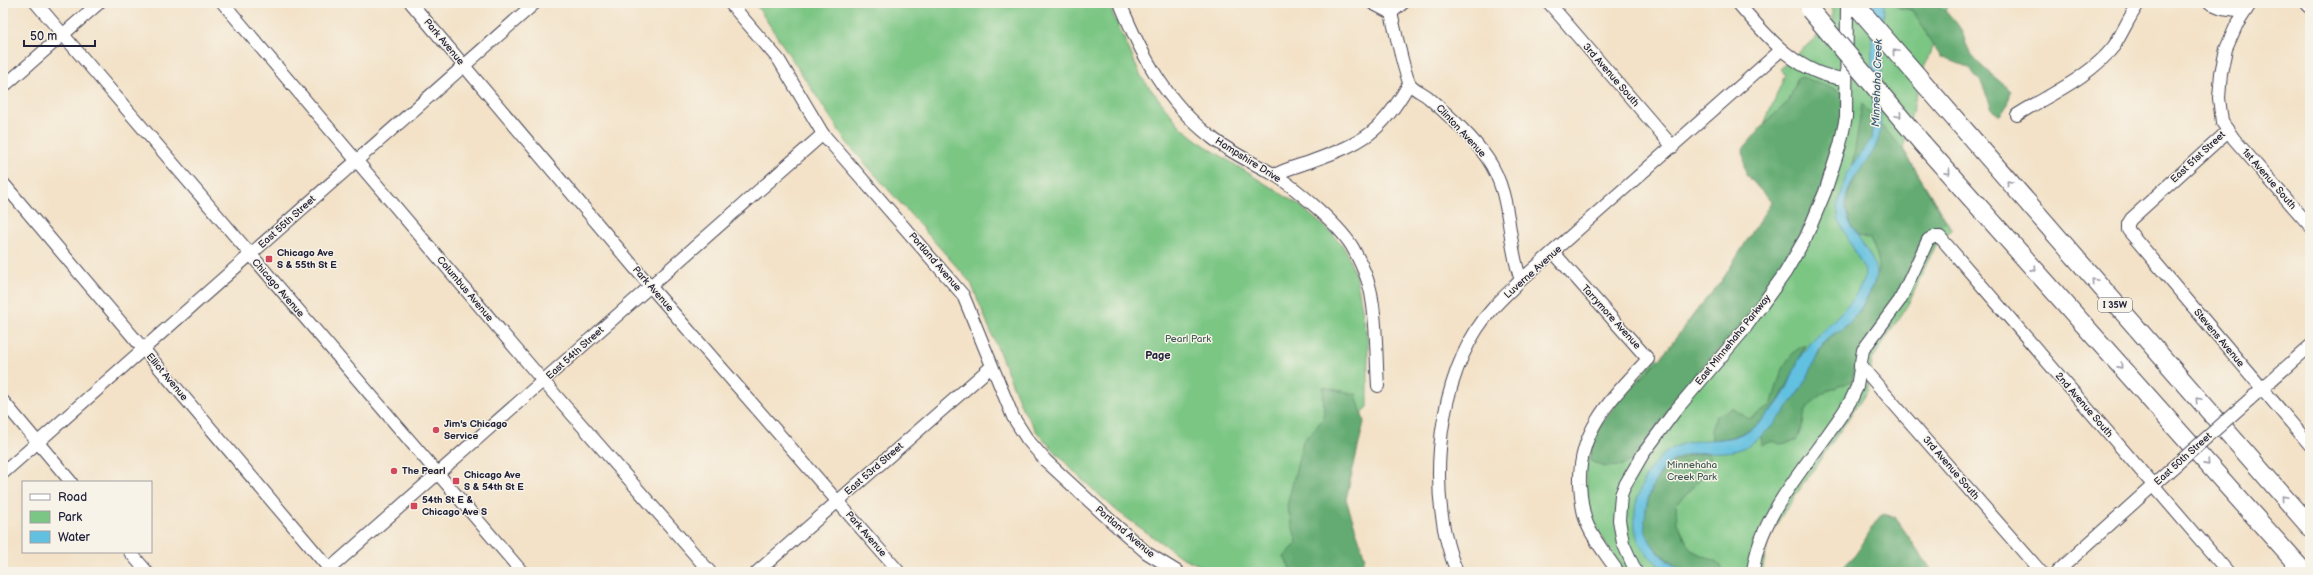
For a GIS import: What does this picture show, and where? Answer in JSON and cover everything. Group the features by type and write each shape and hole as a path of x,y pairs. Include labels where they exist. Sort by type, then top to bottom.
{"highway":[{"name":"I 35W","path":"1854,3 1921,82 2310,527"},
{"path":"1807,7 1922,142 2304,572"}],"main road":[{"path":"2307,3 2310,6"}],"street":[{"name":"Chicago Avenue","path":"36,3 250,256 522,572"},
{"path":"3,87 99,3"},
{"name":"Columbus Avenue","path":"224,3 543,381 710,572"},
{"name":"Park Avenue","path":"411,3 650,286 899,572"},
{"name":"East 55th Street","path":"3,473 535,3"},
{"name":"Portland Avenue","path":"730,3 779,60 823,134 963,295 991,367 1013,417 1026,439 1046,461 1147,553 1178,572"},
{"name":"Hampshire Drive","path":"1120,3 1148,64 1166,91 1187,116 1211,138 1275,175 1324,216 1354,249 1372,298 1378,386"},
{"path":"1275,175 1288,168 1329,155 1364,140 1383,123 1410,84 1392,13 1372,3"},
{"path":"1392,13 1403,3"},
{"name":"3rd Avenue South","path":"1549,3 1673,147"},
{"path":"1738,3 1781,50 1813,70 1828,76 1845,79"},
{"name":"East Minnehaha Parkway","path":"1636,572 1625,548 1620,529 1619,511 1623,490 1644,454 1675,411 1728,349 1768,296 1806,237 1825,192 1840,145 1847,99 1845,79 1847,3"},
{"path":"2122,32 2129,3"},
{"path":"2016,115 2081,78 2105,56 2122,32 2139,3"},
{"path":"2210,3 2222,8 2248,7"},
{"name":"East 51st Street","path":"2128,230 2128,224 2131,219 2228,131 2222,122 2219,98 2221,73 2226,49 2236,26 2248,7"},
{"name":"Luverne Avenue","path":"1457,572 1445,535 1440,505 1439,474 1448,395 1455,372 1476,330 1490,310 1521,280 1554,253 1781,50"},
{"name":"Clinton Avenue","path":"1410,84 1428,97 1487,158 1502,188 1509,213 1514,260 1521,280"},
{"name":"1st Avenue South","path":"2228,131 2310,226"},
{"name":"East 54th Street","path":"329,571 823,134"},
{"name":"Elliot Avenue","path":"3,182 329,571"},
{"name":"Stevens Avenue","path":"2128,230 2310,445"},
{"name":"2nd Avenue South","path":"1860,365 1864,350 1900,300 1928,240 1933,237 1940,237 2228,572"},
{"name":"Tarrymore Avenue","path":"1554,253 1648,359 1621,388 1594,424 1582,452 1580,490 1588,526 1618,572"},
{"name":"East 50th Street","path":"2057,572 2310,346"},
{"path":"1753,572 1755,557 1761,535 1772,513 1851,400 1857,387 1860,365"},
{"name":"3rd Avenue South","path":"1860,365 2041,572"},
{"name":"East 53rd Street","path":"757,572 991,367"},
{"path":"3,401 70,481"},
{"path":"131,553 147,572"}],"green space":[{"name":"Pearl Park","path":"755,3 1108,3 1142,78 1181,127 1204,145 1299,205 1334,235 1347,252 1357,280 1368,342 1368,407 1293,479 1365,558 1349,572 1215,572 1181,557 1117,511 1078,476 1037,432 1022,408 971,283 848,144"},
{"name":"Minnehaha Creek Park","path":"1832,3 1951,3 1947,8 1921,76 1903,149 1952,230 1934,247 1910,301 1872,360 1868,390 1780,518 1768,541 1762,572 1624,572 1602,538 1592,517 1586,493 1586,470 1591,449 1600,429 1626,393 1657,358 1662,362 1694,323 1777,198 1747,164 1785,75 1780,69 1832,23"},
{"path":"1893,3 1931,5 1946,12 1953,19 1962,31 1968,50 1974,58 2011,91 2008,105 2000,115 1993,111 1981,82 1968,67 1941,57 1929,40 1925,30 1912,10 1899,8"},
{"path":"1802,77 1844,93 1843,117 1823,188 1799,236 1774,277 1740,325 1699,369 1634,459 1620,466 1605,467 1590,461 1592,443 1601,424 1619,400 1660,359 1700,306 1721,282 1771,202 1746,174 1743,149 1764,124 1789,101 1797,79"},
{"path":"1862,104 1903,149 1946,222 1923,235 1908,275 1855,364 1852,381 1827,391 1810,404 1805,412 1803,424 1796,441 1780,444 1773,441 1762,445 1761,436 1795,397 1825,343 1847,325 1864,304 1876,276 1878,259 1876,252 1870,239 1855,235 1847,206 1851,186 1855,178 1852,167"},
{"path":"1805,345 1782,395 1773,409 1762,421 1748,430 1732,437 1712,440 1711,430 1716,416 1732,408 1749,419 1771,406 1786,362 1791,355"},
{"path":"1323,387 1356,394 1364,422 1346,499 1365,558 1358,572 1292,572 1284,557 1297,543 1287,506 1303,441 1324,418"},
{"path":"1707,453 1710,456 1706,470 1692,488 1676,504 1677,523 1691,550 1714,560 1721,566 1723,572 1693,573 1681,570 1661,554 1646,536 1644,530 1644,519 1653,486 1665,469 1673,462 1683,458 1694,454"},
{"path":"1883,513 1895,517 1933,572 1843,572 1843,569 1859,550 1875,523"}],"water":[{"name":"Minnehaha Creek","path":"1871,3 1884,3 1880,133 1874,150 1850,187 1845,203 1846,212 1853,229 1869,253 1873,262 1876,277 1875,281 1860,310 1846,326 1826,340 1823,344 1800,389 1782,415 1768,430 1750,444 1734,451 1689,454 1679,457 1670,463 1657,478 1646,507 1645,526 1647,535 1656,550 1662,556 1677,568 1685,572 1666,572 1650,558 1640,545 1635,527 1637,498 1642,484 1650,471 1659,459 1670,450 1682,444 1734,437 1752,428 1761,421 1780,400 1804,351 1849,303 1863,281 1865,271 1838,219 1838,207 1846,175 1871,139 1873,121"}],"place":[{"name":"Chicago Ave S & 55th St E","path":"269,259"},
{"name":"Jim's Chicago Service","path":"436,430"},
{"name":"The Pearl","path":"394,471"},
{"name":"Chicago Ave S & 54th St E","path":"456,481"},
{"name":"54th St E & Chicago Ave S","path":"414,506"}],"district":[{"name":"Page","path":"1158,355"}]}
